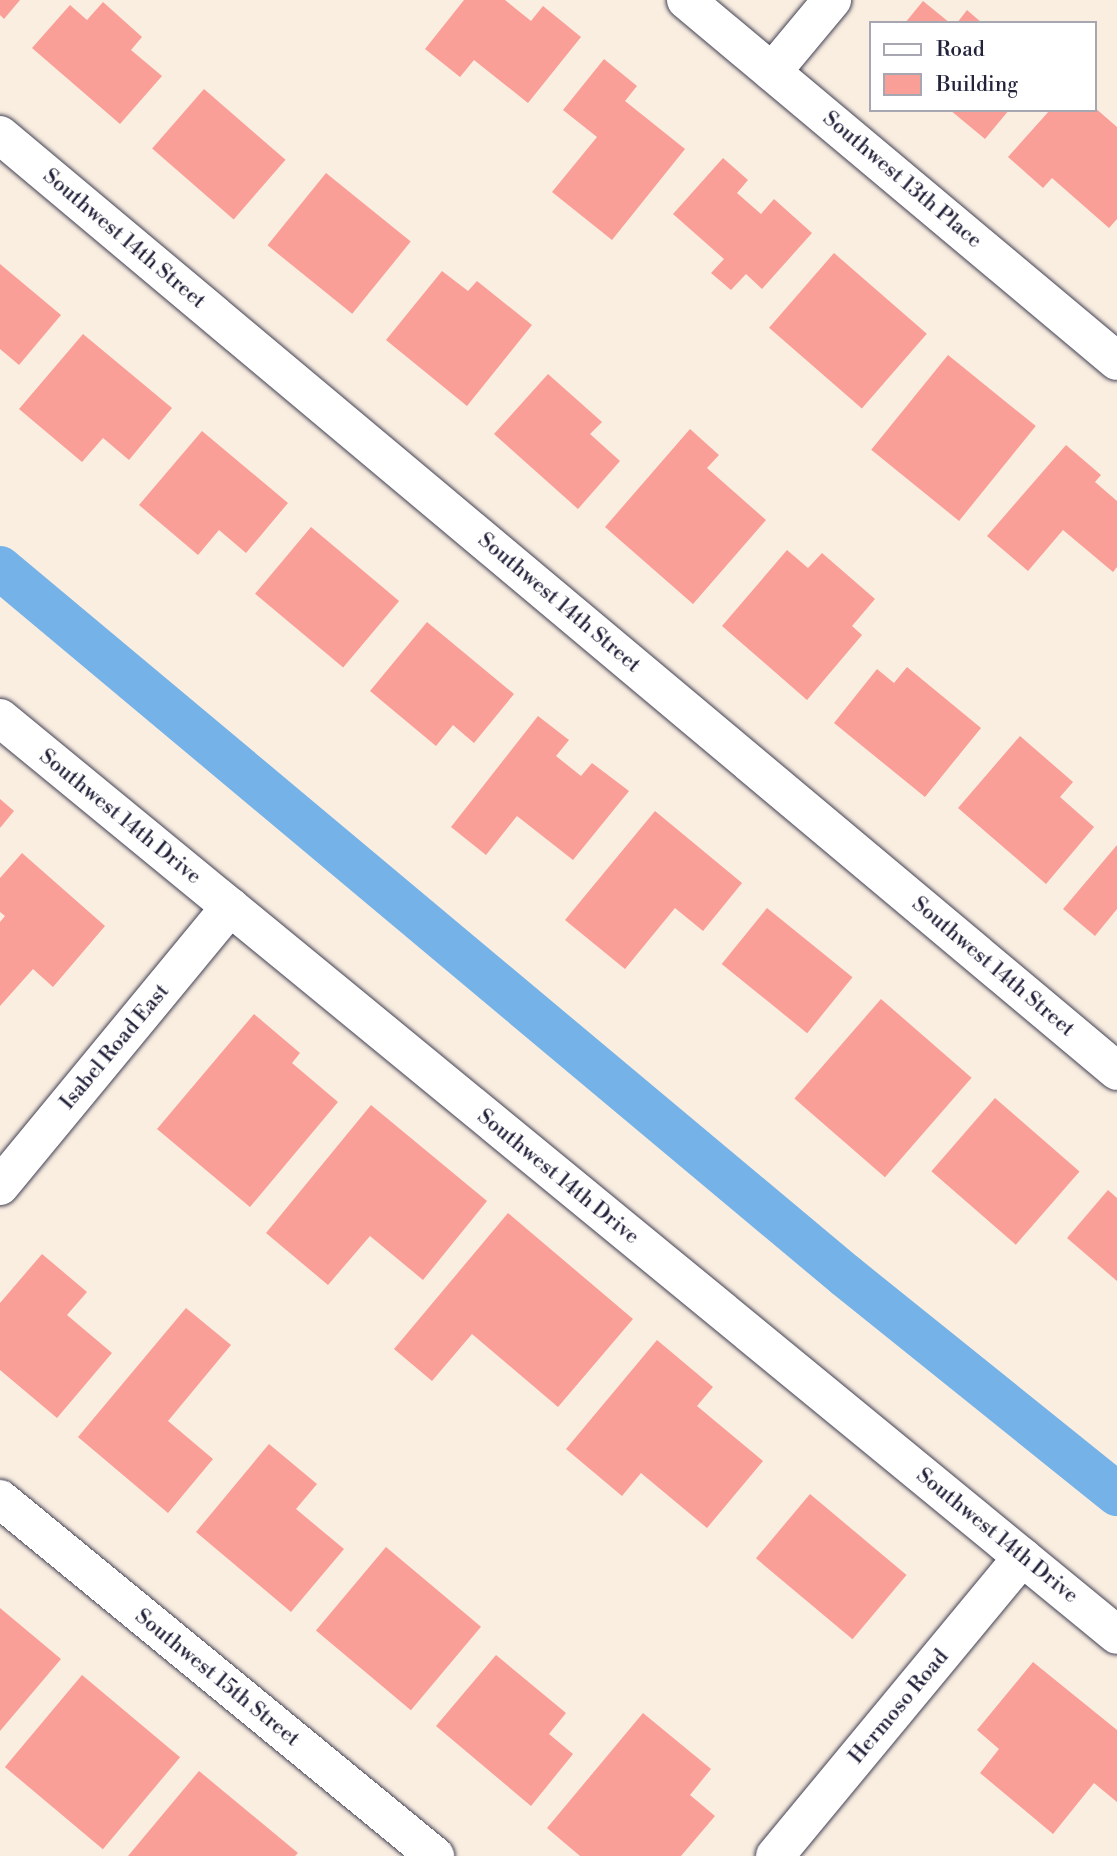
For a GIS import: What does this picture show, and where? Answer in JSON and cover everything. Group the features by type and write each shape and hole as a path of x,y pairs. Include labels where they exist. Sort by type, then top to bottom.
{"street":[{"name":"Southwest 13th Place","path":"686,0 1117,361"},
{"path":"772,72 832,0"},
{"name":"Southwest 14th Street","path":"0,135 1117,1071"},
{"name":"Southwest 14th Drive","path":"0,718 1117,1635"},
{"name":"Isabel Road East","path":"0,1186 230,907"},
{"name":"Southwest 15th Street","path":"0,1499 435,1856"},
{"name":"Hermoso Road","path":"775,1856 1022,1557"}],"building":[{"path":"0,0 20,0 4,19 0,15"},
{"path":"464,0 505,0 531,21 543,6 581,37 528,103 474,60 460,77 425,49"},
{"path":"923,1 948,21 907,21"},
{"path":"103,2 142,37 131,50 162,76 120,124 32,48 70,5 87,20"},
{"path":"967,10 980,21 959,21"},
{"path":"604,59 637,86 625,101 685,149 612,240 552,192 597,137 563,110"},
{"path":"204,89 286,160 234,219 152,149"},
{"path":"1096,109 1117,127 1117,219 1109,228 1052,178 1043,188 1008,157 1048,112 1096,112"},
{"path":"952,112 1007,112 985,139"},
{"path":"723,158 748,180 737,193 761,214 774,199 812,233 762,289 746,274 731,290 711,273 724,259 673,214"},
{"path":"326,173 411,242 352,314 267,245"},
{"path":"834,253 927,334 862,408 769,328"},
{"path":"0,264 61,315 19,365 0,349"},
{"path":"442,271 468,291 477,281 532,325 467,406 386,340"},
{"path":"83,334 172,408 129,460 103,438 82,462 19,409"},
{"path":"948,355 1036,426 959,521 871,450"},
{"path":"548,374 602,422 590,434 620,461 578,509 494,434"},
{"path":"690,429 719,455 707,468 766,520 693,604 605,527"},
{"path":"202,431 288,503 246,553 219,530 198,555 139,505"},
{"path":"1066,445 1101,475 1095,482 1117,501 1117,567 1113,572 1063,530 1028,571 987,536"},
{"path":"311,527 399,601 343,668 255,594"},
{"path":"787,550 808,568 822,553 875,599 852,626 862,635 807,700 722,626"},
{"path":"427,622 514,694 474,743 453,725 436,746 370,691"},
{"path":"907,667 981,728 925,797 834,723 877,669 894,683"},
{"path":"538,716 569,740 556,756 581,776 592,763 629,791 573,860 517,816 486,855 451,827"},
{"path":"1020,736 1073,782 1060,797 1094,827 1046,884 958,808"},
{"path":"0,799 14,811 0,828"},
{"path":"655,811 742,883 703,931 675,908 625,969 565,920"},
{"path":"1117,845 1117,909 1095,936 1063,909"},
{"path":"22,853 105,926 53,987 33,969 0,1006 0,922 5,916 0,912 0,878"},
{"path":"767,908 852,977 807,1033 722,964"},
{"path":"881,999 972,1078 885,1177 794,1099"},
{"path":"254,1014 300,1053 292,1063 338,1102 250,1207 157,1129"},
{"path":"995,1098 1080,1171 1016,1245 931,1171"},
{"path":"371,1105 487,1201 423,1280 370,1236 328,1285 266,1233"},
{"path":"1108,1190 1117,1198 1117,1281 1067,1238"},
{"path":"508,1213 633,1319 558,1407 472,1334 432,1381 394,1349"},
{"path":"42,1254 87,1292 67,1315 112,1353 57,1418 0,1370 0,1303"},
{"path":"186,1308 231,1345 168,1421 213,1459 168,1513 78,1437"},
{"path":"657,1340 713,1387 697,1406 763,1461 707,1528 641,1473 622,1496 566,1449"},
{"path":"269,1444 317,1484 296,1509 344,1549 291,1612 196,1532"},
{"path":"810,1494 907,1575 853,1639 756,1558"},
{"path":"386,1547 481,1627 411,1710 316,1630"},
{"path":"0,1608 61,1659 0,1731"},
{"path":"496,1655 566,1713 549,1734 573,1754 531,1806 436,1726"},
{"path":"1033,1662 1117,1730 1117,1802 1094,1783 1053,1834 980,1773 999,1749 977,1730"},
{"path":"82,1675 180,1757 103,1849 5,1767"},
{"path":"643,1713 711,1769 690,1795 715,1816 681,1856 580,1856 547,1828"},
{"path":"199,1771 298,1853 295,1856 128,1856"}],"waterway":[{"path":"0,568 846,1276 1117,1494"}]}
